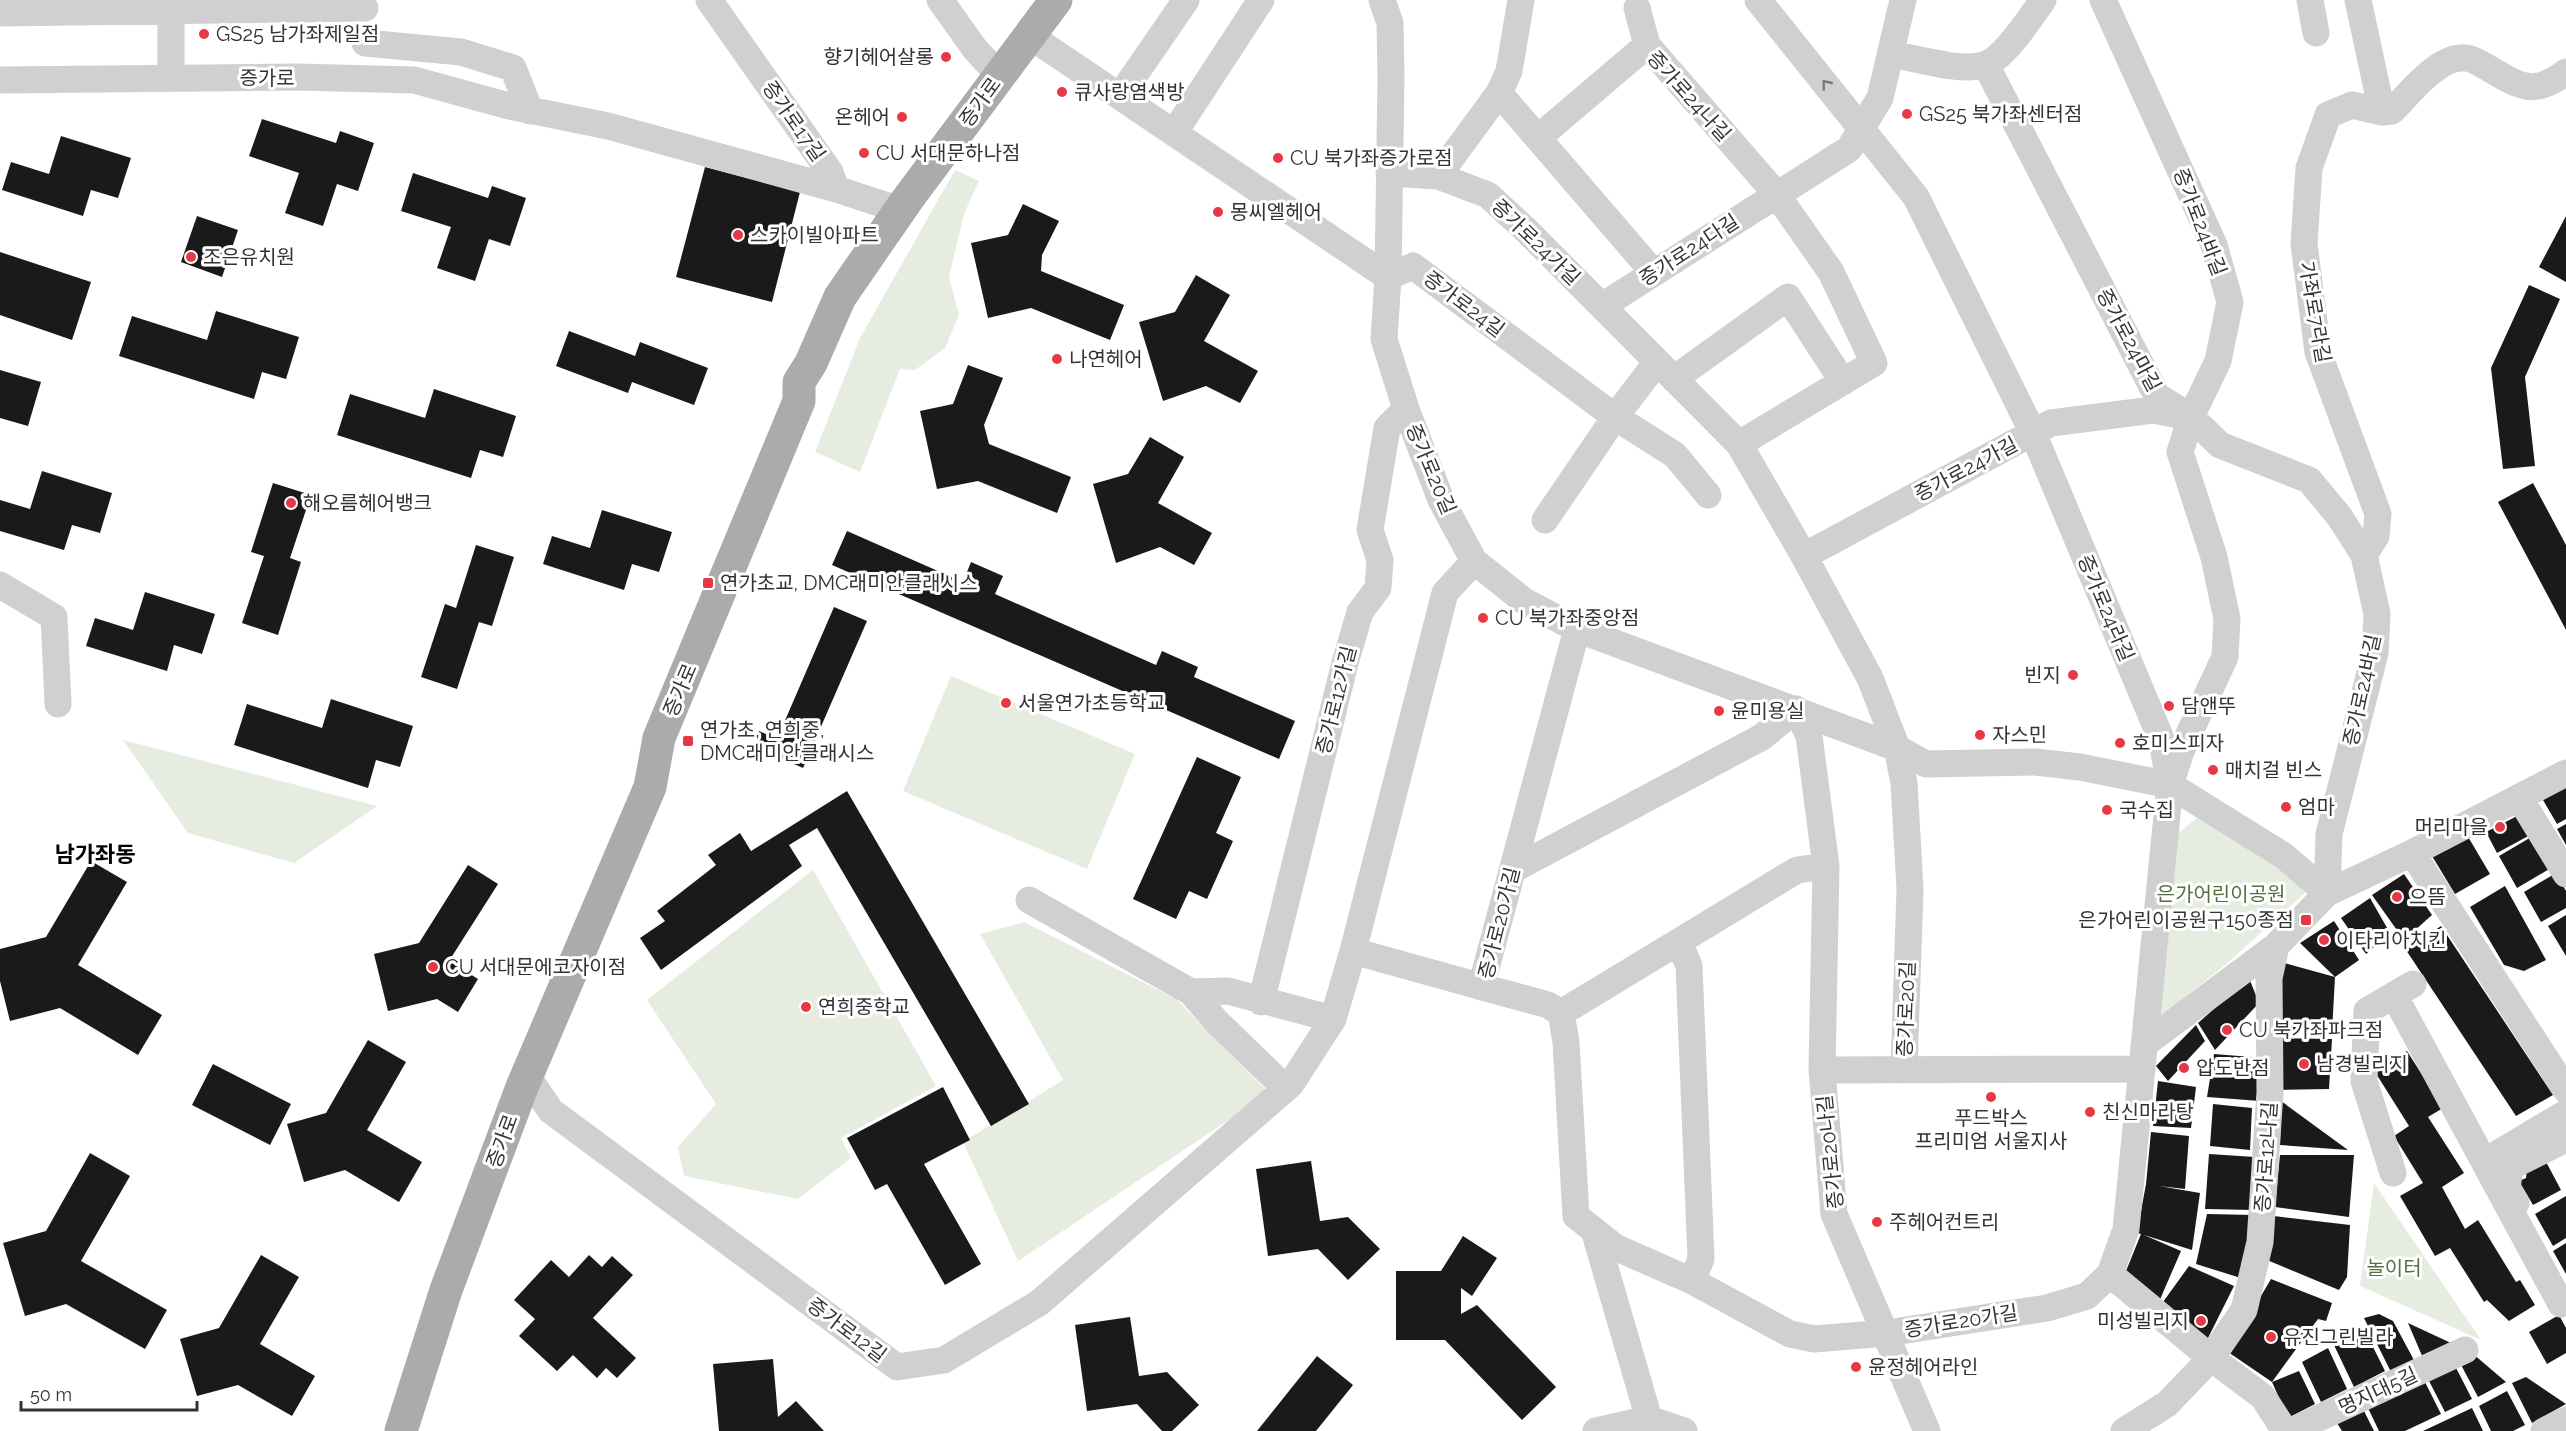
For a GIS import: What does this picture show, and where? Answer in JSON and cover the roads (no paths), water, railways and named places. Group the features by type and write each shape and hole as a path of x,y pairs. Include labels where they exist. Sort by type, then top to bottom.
{"main road":[{"name":"증가로","path":"401,1431 446,1290 527,1076 650,787 659,738 799,400 798,382 811,363 840,297 900,210 1056,0"}],"street":[{"name":"증가로17길","path":"709,0 830,172 836,189"},
{"path":"940,0 975,49 999,75"},
{"path":"1120,96 1186,0"},
{"path":"1174,133 1261,0"},
{"path":"1382,0 1390,23 1388,277"},
{"path":"1438,176 1499,93 1509,71 1521,0"},
{"path":"1758,0 1863,129"},
{"name":"증가로24다길","path":"1602,306 1849,149 1880,98 1903,0"},
{"path":"1890,54 1965,67 1986,65 2014,40 2043,0"},
{"name":"증가로24바길","path":"2103,0 2214,245 2230,302 2218,361 2191,417 2220,446 2309,480 2339,516 2364,555 2377,614 2374,653 2329,834 2327,893"},
{"path":"2310,0 2316,33"},
{"path":"2367,1 2382,112 2392,111 2427,73 2459,57 2473,60 2520,86 2532,88 2551,83 2566,72"},
{"path":"0,13 171,5 365,4 365,79"},
{"path":"171,5 171,78"},
{"path":"1637,8 1647,45"},
{"path":"1030,36 1388,277"},
{"path":"365,43 461,52 513,68 530,111"},
{"name":"증가로24나길","path":"1539,137 1647,45 1777,195"},
{"name":"증가로24마길","path":"1986,65 2157,396 2191,417"},
{"name":"증가로","path":"0,80 171,78 414,80 530,111 608,126 836,189"},
{"path":"1499,93 1654,273"},
{"name":"가좌로7라길","path":"2364,555 2376,536 2378,514 2318,352 2304,244 2309,168 2328,115 2352,105 2382,112"},
{"name":"증가로24라길","path":"1863,129 1916,197 2033,433 2162,741 2170,785"},
{"name":"증가로24가길","path":"1389,173 1438,176 1488,195 1739,444 1804,556 1870,678 1897,748"},
{"path":"836,189 900,210"},
{"path":"1739,444 1874,363 1831,272 1777,195"},
{"name":"증가로24길","path":"1388,277 1413,266 1615,417 1675,455 1708,495"},
{"name":"증가로20길","path":"1388,277 1384,339 1406,409 1441,500 1474,561 1524,601 1577,629 1897,748 1926,764 2035,762 2080,767 2170,785"},
{"path":"1545,520 1615,417 1666,370 1788,297 1843,382"},
{"name":"증가로12가길","path":"1261,1002 1344,663 1360,612 1378,588 1380,560 1370,530 1387,428 1406,409"},
{"path":"2033,433 2051,423 2152,410 2191,417 2180,452 2214,557 2227,620 2225,657 2181,751 2170,785 2284,856 2327,893"},
{"name":"증가로24가길","path":"1804,556 2033,433"},
{"path":"1029,900 1191,992 1217,1022 1280,1083 1292,1084 1333,1019 1353,951 1445,593 1474,561"},
{"path":"0,585 54,617 58,704"},
{"name":"증가로20가길","path":"1577,629 1481,987 1548,1005 1561,1013 1566,1042 1576,1216 1615,1247 1692,1281 1790,1334 1814,1339 1887,1333 2047,1308 2087,1296 2110,1274 2126,1229 2170,785"},
{"path":"1512,870 1762,737 1796,709"},
{"name":"증가로20나길","path":"1796,709 1809,736 1826,866 1822,1070 1834,1214 1887,1333 1927,1431"},
{"name":"증가로20길","path":"1897,748 1904,783 1910,889 1904,1070 2144,1056"},
{"path":"2144,1056 2276,946 2327,893 2412,853 2566,773"},
{"path":"2519,797 2566,874"},
{"path":"2412,853 2566,1090"},
{"path":"1561,1013 1797,870 1826,866"},
{"path":"1679,942 1689,966 1701,1259 1692,1281"},
{"name":"증가로12나길","path":"2124,1431 2167,1404 2211,1358 2244,1310 2260,1242 2270,1092 2269,978 2276,946"},
{"path":"1353,951 1481,987"},
{"path":"2393,1173 2364,1081 2367,1011 2404,989 2484,1162 2563,1299"},
{"path":"1191,992 1228,991 1261,1002 1333,1019"},
{"name":"증가로20나길","path":"1822,1070 1904,1070"},
{"name":"증가로12길","path":"527,1076 551,1111 897,1367 944,1360 1039,1303 1292,1084"},
{"path":"2484,1162 2566,1113"},
{"path":"2563,1299 2507,1188 2510,1167 2566,1139"},
{"name":"증가로20가길","path":"1594,1230 1648,1419"},
{"path":"2110,1274 2211,1358 2263,1397 2285,1431"},
{"name":"명지대5길","path":"2291,1431 2465,1350"},
{"path":"1596,1431 1648,1419 1684,1431"},
{"path":"2544,1431 2566,1420"}],"place":[{"name":"GS25 남가좌제일점","path":"204,34"},
{"name":"향기헤어살롱","path":"946,57"},
{"name":"큐사랑염색방","path":"1062,92"},
{"name":"GS25 북가좌센터점","path":"1907,114"},
{"name":"온헤어","path":"902,117"},
{"name":"CU 서대문하나점","path":"864,153"},
{"name":"CU 북가좌증가로점","path":"1278,158"},
{"name":"몽씨엘헤어","path":"1218,212"},
{"name":"스카이빌아파트","path":"738,235"},
{"name":"조은유치원","path":"191,257"},
{"name":"나연헤어","path":"1057,359"},
{"name":"해오름헤어뱅크","path":"291,503"},
{"name":"연가초교, DMC래미안클래시스","path":"708,583"},
{"name":"CU 북가좌중앙점","path":"1483,618"},
{"name":"빈지","path":"2073,675"},
{"name":"서울연가초등학교","path":"1006,703"},
{"name":"담앤뚜","path":"2169,706"},
{"name":"윤미용실","path":"1719,711"},
{"name":"자스민","path":"1980,735"},
{"name":"연가초, 연희중, DMC래미안클래시스","path":"688,741"},
{"name":"호미스피자","path":"2120,743"},
{"name":"매치걸 빈스","path":"2213,770"},
{"name":"엄마","path":"2286,807"},
{"name":"국수집","path":"2107,810"},
{"name":"머리마을","path":"2500,827"},
{"name":"으뜸","path":"2397,897"},
{"name":"은가어린이공원구150종점","path":"2306,920"},
{"name":"이타리아치킨","path":"2324,940"},
{"name":"CU 서대문에코자이점","path":"433,967"},
{"name":"연희중학교","path":"806,1007"},
{"name":"CU 북가좌파크점","path":"2227,1030"},
{"name":"남경빌리지","path":"2304,1064"},
{"name":"압도반점","path":"2184,1068"},
{"name":"푸드박스 프리미엄 서울지사","path":"1991,1097"},
{"name":"친신마라탕","path":"2090,1112"},
{"name":"주헤어컨트리","path":"1877,1222"},
{"name":"미성빌리지","path":"2201,1321"},
{"name":"유진그린빌라","path":"2271,1337"},
{"name":"윤정헤어라인","path":"1856,1367"}],"district":[{"name":"남가좌동","path":"95,854"}],"park label":[{"name":"은가어린이공원","path":"2221,894"},
{"name":"놀이터","path":"2394,1268"}]}
